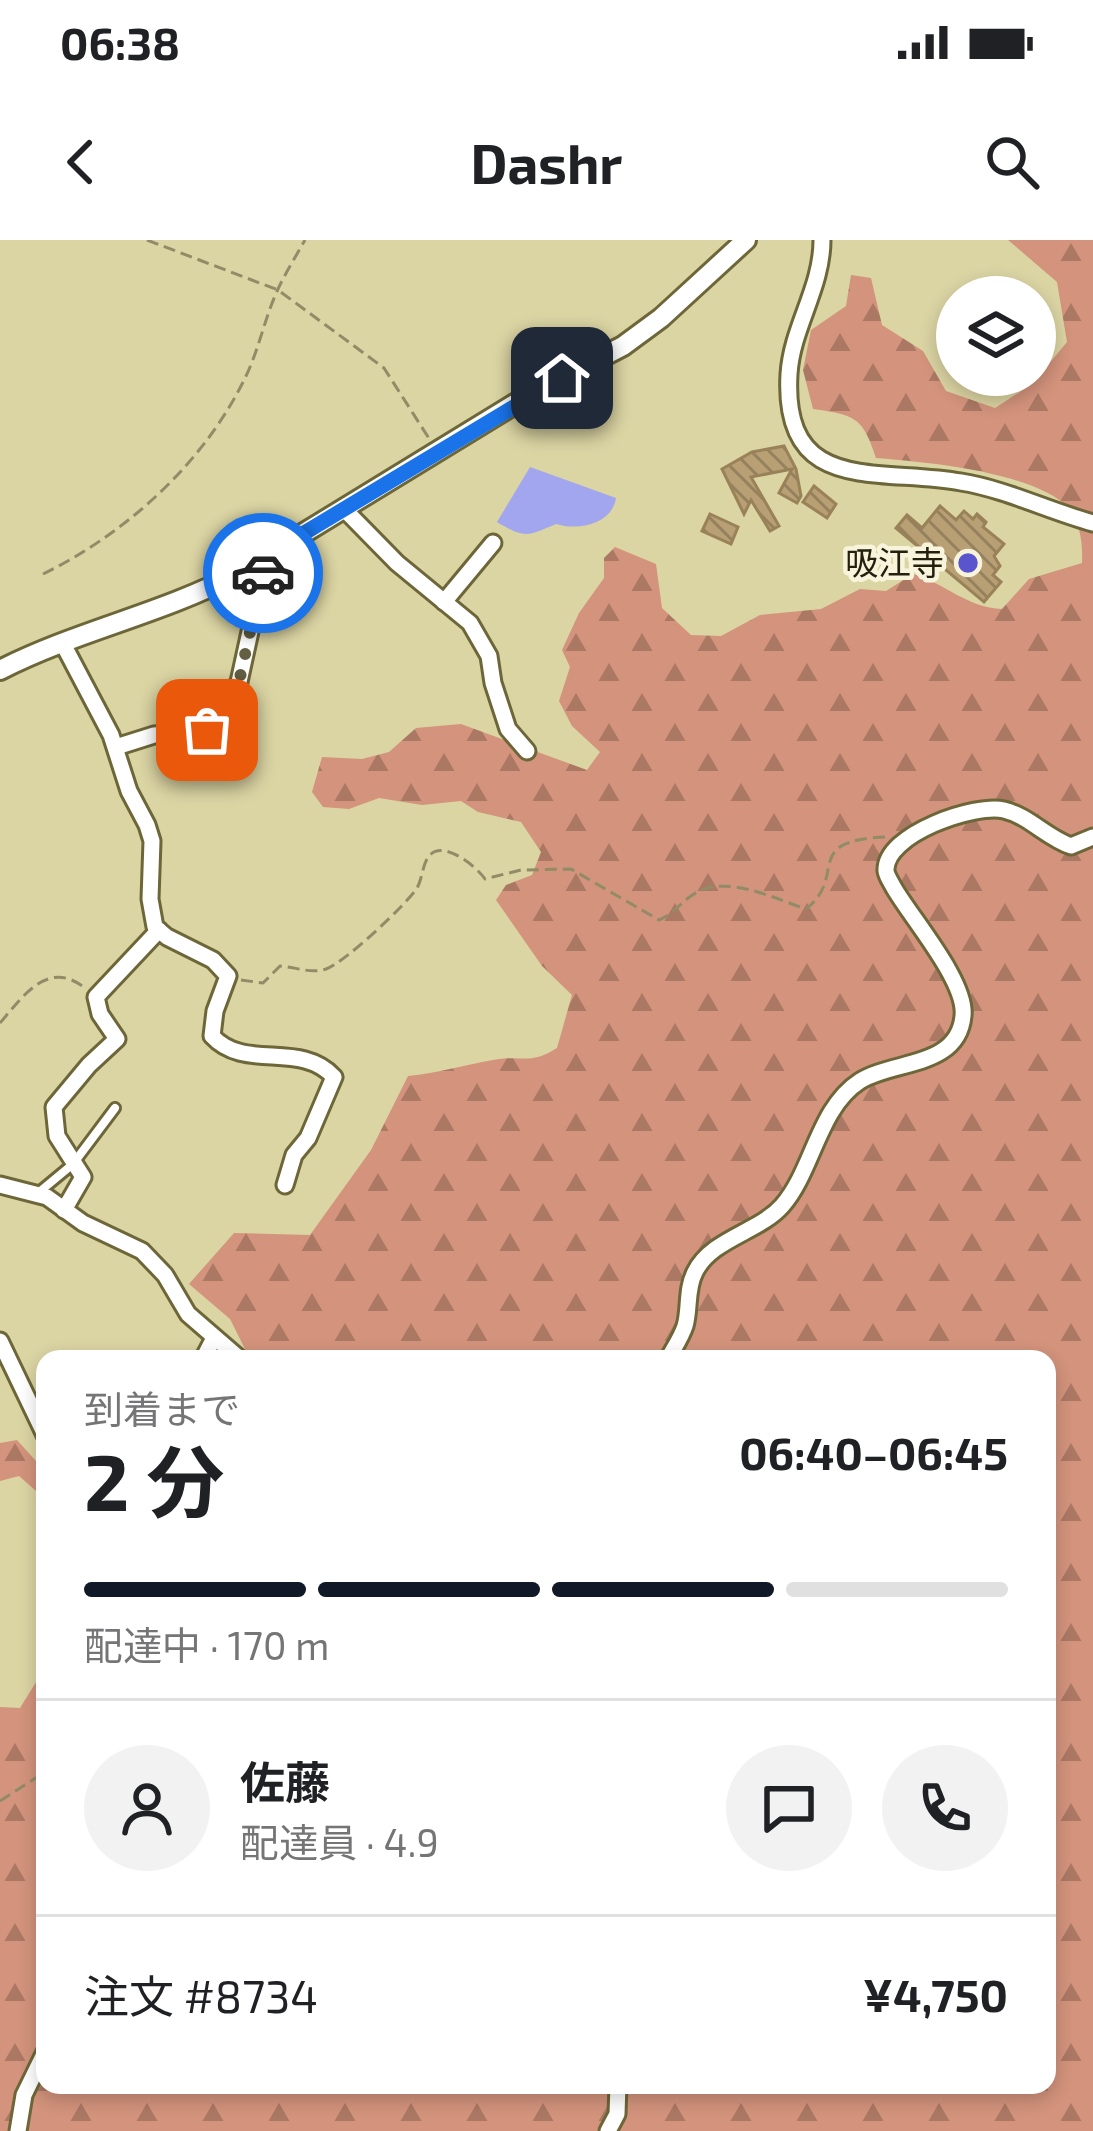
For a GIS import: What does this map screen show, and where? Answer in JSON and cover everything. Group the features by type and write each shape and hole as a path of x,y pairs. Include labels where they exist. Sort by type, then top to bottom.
{"street":[{"path":"0,670 62,642 195,596 256,562 531,394 623,346 662,318 746,240"},
{"path":"822,240 816,284 789,370 794,423 805,449 836,467 963,482 1093,523"},
{"path":"344,508 397,563 470,623 486,649 508,729 527,751"},
{"path":"444,602 493,543"},
{"path":"116,747 154,735 207,730 239,682 263,572 256,562"},
{"path":"62,642 116,747 152,841 151,916 159,930 213,960 227,976 212,1036 220,1045 243,1053 298,1056 334,1077 308,1138 294,1155 285,1185"},
{"path":"672,1350 686,1323 696,1268 780,1208 848,1091 861,1081 931,1058 959,1034 963,1018 960,993 886,870 890,856 912,835 957,815 1001,809 1071,846 1093,837"},
{"path":"64,1210 83,1177 57,1136 54,1107 117,1039 100,1014 96,997 159,930"},
{"path":"0,1185 37,1194 142,1251 165,1275 188,1314 229,1350"},
{"path":"207,1350 214,1338"},
{"path":"0,1341 36,1416"},
{"path":"17,2131 24,2095 36,2070"},
{"path":"608,2131 617,2114 618,2094"}],"lane":[{"path":"37,1194 73,1164 115,1108"}],"path":[{"path":"147,240 278,290 383,368 437,452"},
{"path":"43,574 90,551 141,510 199,451 245,378 278,290 305,240"},
{"path":"227,976 263,983 280,966 314,972 348,958 413,894 435,851 468,862 485,879 521,871 571,869 659,920 693,894 715,886 740,887 806,909 820,898 837,846 851,838 912,835"},
{"path":"0,1023 26,993 53,975 75,981 96,997"},
{"path":"0,1801 36,1778"}],"green space":[{"path":"1008,240 1093,240 1093,2131 0,2131 0,1707 20,1708 36,1682 36,2094 1056,2094 1056,1350 246,1350 230,1319 189,1284 234,1233 310,1235 371,1150 408,1076 547,1053 557,1048 572,995 542,966 496,900 506,885 532,875 541,852 521,822 478,812 461,801 422,805 379,798 349,809 323,807 312,792 322,757 362,759 389,752 416,728 461,724 587,770 600,752 572,726 559,701 570,667 562,650 579,613 604,578 604,558 615,547 656,564 662,608 691,635 721,636 760,615 821,609 860,589 886,591 913,574 978,605 1002,609 1029,579 1082,563 1073,514 1045,491 999,476 876,458 867,434 855,420 813,409 803,370 811,330 846,306 851,275 871,278 882,325 923,351 936,374 936,396 960,396 995,408 1014,396 1056,396 1056,355 1067,342 1056,276"},
{"path":"17,1440 36,1461 36,1491 19,1476 0,1481 0,1443"}],"water":[{"path":"530,467 616,498 613,507 584,526 556,524 532,533 514,531 497,522"}],"building":[{"path":"784,446 796,469 801,496 797,503 779,493 792,469 751,477 779,526 770,531 751,500 744,514 722,469 752,452"},
{"path":"814,486 836,504 827,518 803,502"},
{"path":"940,506 956,520 964,511 973,519 977,514 986,522 983,527 1004,544 994,556 1000,566 993,575 1001,582 984,602 896,528 907,515 922,528"},
{"path":"710,514 738,527 731,544 702,531"}],"way so far":[{"path":"207,730 239,682 263,573"}],"place":[{"name":"吸江寺","path":"968,563"}],"route":[{"path":"263,573 256,562 562,378"}]}
